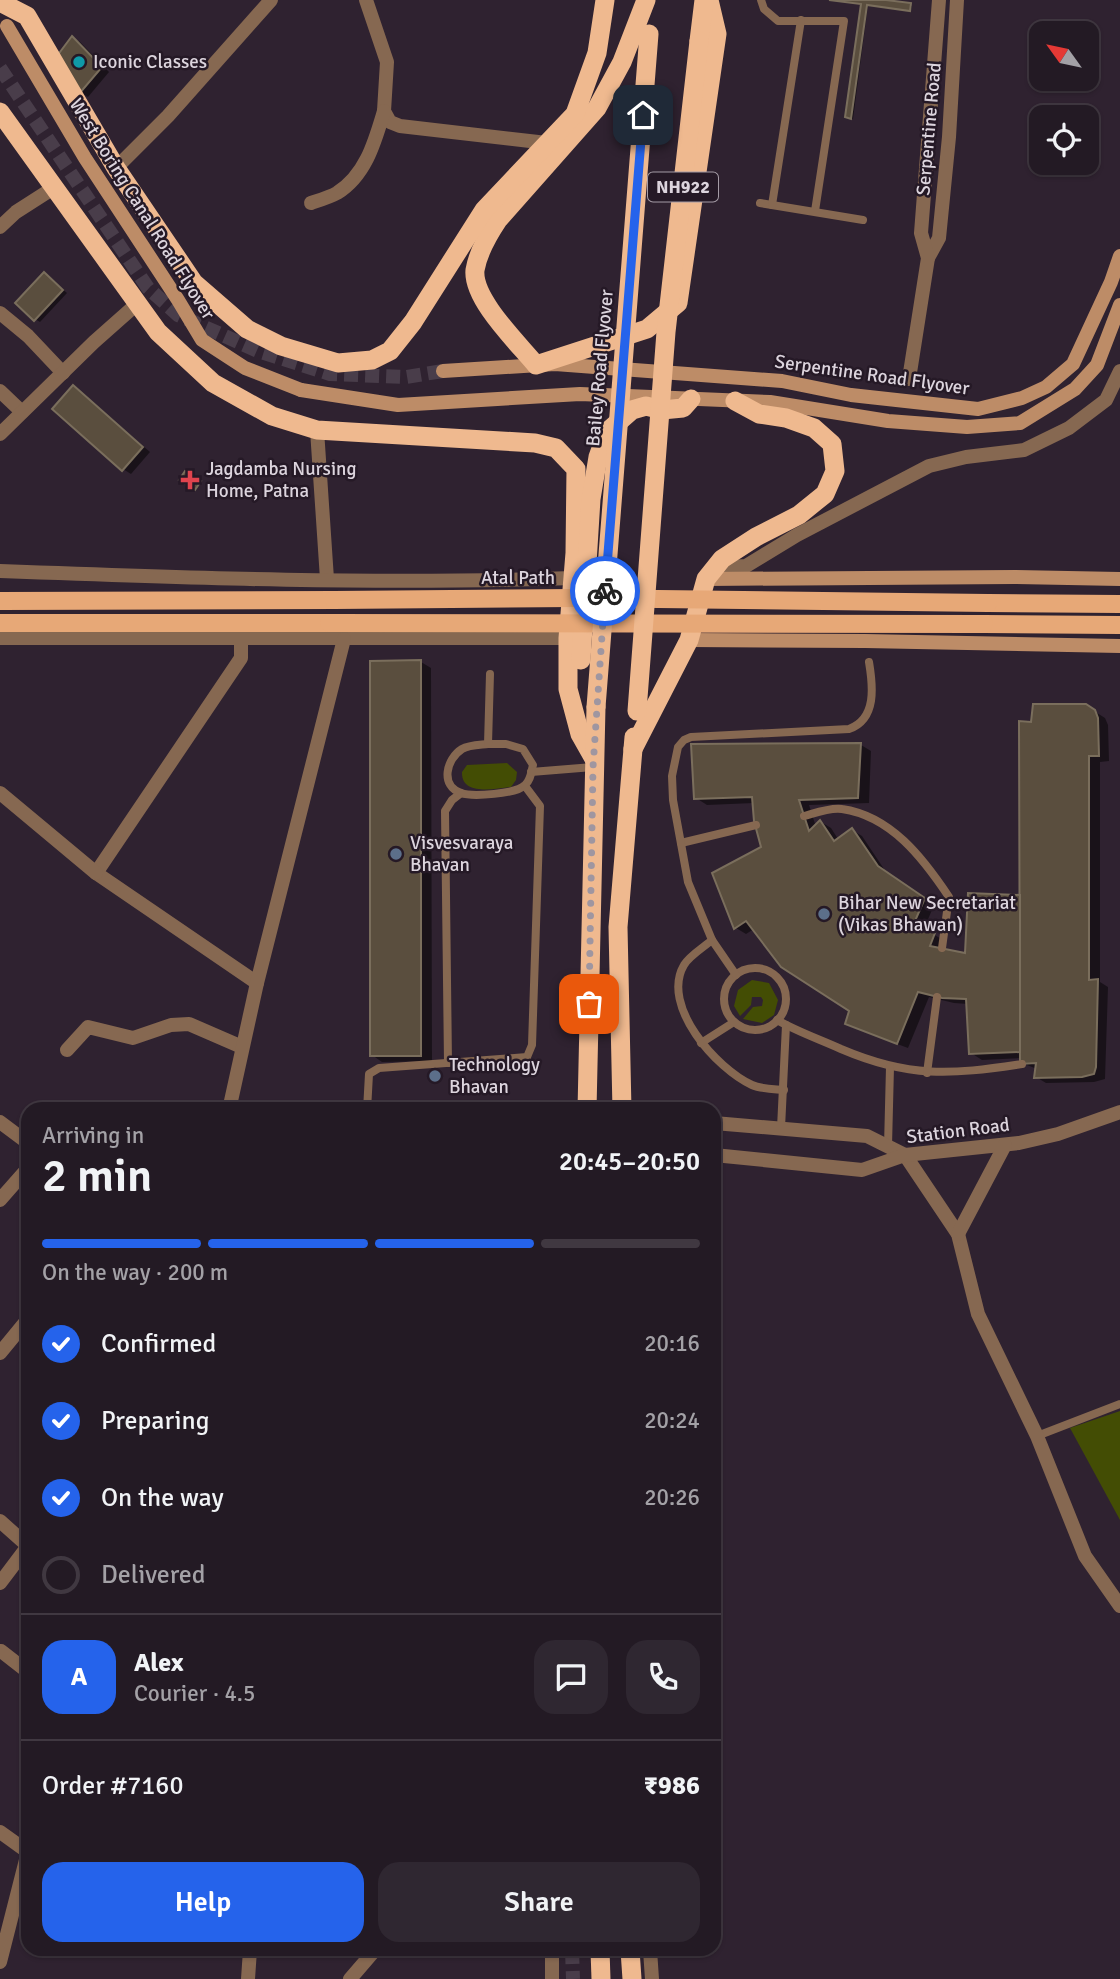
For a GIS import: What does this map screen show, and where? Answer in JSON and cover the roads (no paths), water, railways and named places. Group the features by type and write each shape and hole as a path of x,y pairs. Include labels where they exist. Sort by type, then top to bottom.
{"highway":[{"path":"0,2 27,16 116,168 194,283 247,330 281,346 338,363 372,360 390,351 413,322 484,210 575,114 597,53 605,0"},
{"path":"646,0 622,62 597,108 498,220 486,239 475,271 479,292 536,365 647,329 678,303 717,34 706,0"},
{"name":"Bailey Road Flyover","path":"593,755 653,0"},
{"name":"NH922","path":"622,1102 618,927 666,332 706,0"},
{"path":"0,112 158,332 213,383 272,416 317,430 535,443 555,447 576,469 568,689 580,734 593,755"},
{"path":"593,755 581,705 580,647 591,499 598,457 607,432 632,410 646,406 662,410 683,408 691,399"},
{"path":"634,749 689,640 714,569 757,537 799,515 825,494 835,471 832,444 814,428 786,418 759,414 735,401"},
{"name":"NH922","path":"587,1102 593,755"},
{"path":"600,1956 601,1979"},
{"path":"630,1956 632,1979"}],"main road":[{"name":"West Boring Canal Road Flyover","path":"0,12 85,158 178,300 201,340 245,368 301,390 398,405 580,394 691,399"},
{"name":"Serpentine Road Flyover","path":"443,371 536,365 782,381 851,395 978,410 1022,398 1046,387 1073,364 1111,282 1120,256"},
{"name":"Serpentine Road Flyover","path":"691,399 770,402 888,421 967,427 1020,423 1075,389 1097,365 1120,305"},
{"path":"714,569 1120,579"},
{"name":"Atal Path","path":"0,601 574,598 1120,604"},
{"path":"0,623 1120,625"},
{"path":"689,640 1120,646"}],"street":[{"path":"116,168 169,116 271,0"},
{"path":"312,203 337,193 349,184 361,169 372,150 384,111 387,62 366,0"},
{"path":"909,379 928,258 921,233 939,0"},
{"name":"Serpentine Road","path":"928,258 939,237 949,137 957,0"},
{"path":"384,111 390,122 400,126 547,143"},
{"path":"0,227 16,212 55,187"},
{"path":"0,434 138,303"},
{"path":"0,313 28,336 63,373"},
{"path":"714,569 746,566 797,535 929,466 966,457 1024,450 1069,428 1105,400 1120,372"},
{"path":"0,391 22,412"},
{"path":"317,430 327,579"},
{"path":"0,571 327,579 572,578"},
{"path":"515,580 518,638"},
{"path":"0,638 568,638"},
{"path":"231,1102 257,983 344,639"},
{"path":"96,873 242,657 241,640"},
{"path":"2,799 96,873 257,983"},
{"path":"67,1050 88,1027 133,1038 180,1023 200,1028 242,1047"},
{"name":"Station Road","path":"721,1156 862,1170 905,1155 1005,1145 1058,1134 1120,1112"},
{"path":"0,1122 21,1138"},
{"path":"721,1124 867,1136 905,1155 958,1234 978,1314 1037,1436 1085,1556 1120,1606"},
{"path":"958,1234 1005,1145"},
{"path":"0,1200 21,1176"},
{"path":"0,1353 21,1328"},
{"path":"0,1521 21,1540"},
{"path":"0,1583 21,1555"},
{"path":"1,1651 21,1667"},
{"path":"0,1832 21,1847"},
{"path":"0,1962 21,1890"},
{"path":"248,1979 250,1956"},
{"path":"350,1979 370,1956"},
{"path":"552,1956 552,1979"},
{"path":"650,1956 652,1979"}],"lane":[{"path":"761,0 764,9 778,21 844,21 816,211"},
{"path":"772,205 801,20"},
{"path":"760,203 863,220"},
{"path":"736,975 712,940 688,881 673,800 672,776 678,747 691,737 857,726 867,714 871,701 873,685 869,662"},
{"path":"488,744 490,674"},
{"path":"506,744 523,749 533,765 531,772 525,786 509,792 461,793 449,783 447,769 450,761 465,747 506,744"},
{"path":"531,772 593,755"},
{"path":"367,1102 369,1074 379,1068 527,1057 532,1045 540,806 525,786"},
{"path":"448,1063 445,811 461,793"},
{"path":"804,816 840,808 872,819 899,835 929,867 949,897 942,948"},
{"path":"681,843 756,825"},
{"path":"712,940 684,965 677,991 684,1014 701,1043 729,1070 754,1086 784,1090"},
{"path":"752,968 762,969 779,980 786,1000 777,1020 762,1029 752,1030 734,1022 728,1014 724,994 727,985 736,975 752,968"},
{"path":"927,1073 937,997"},
{"path":"777,1020 866,1060 890,1067 927,1073 1022,1064"},
{"path":"701,1043 734,1022"},
{"path":"782,1128 786,1025"},
{"path":"888,1146 890,1067"},
{"path":"1037,1436 1120,1404"}],"tunnel":[{"path":"0,68 148,288 178,315 258,351 330,374 406,377 443,371"},
{"path":"572,1956 573,1979"}],"place":[{"name":"Iconic Classes","path":"79,62"},
{"name":"Jagdamba Nursing Home, Patna","path":"190,480"},
{"name":"Visvesvaraya Bhavan","path":"396,854"},
{"name":"Bihar New Secretariat (Vikas Bhawan)","path":"824,914"},
{"name":"Technology Bhavan","path":"435,1076"}]}
